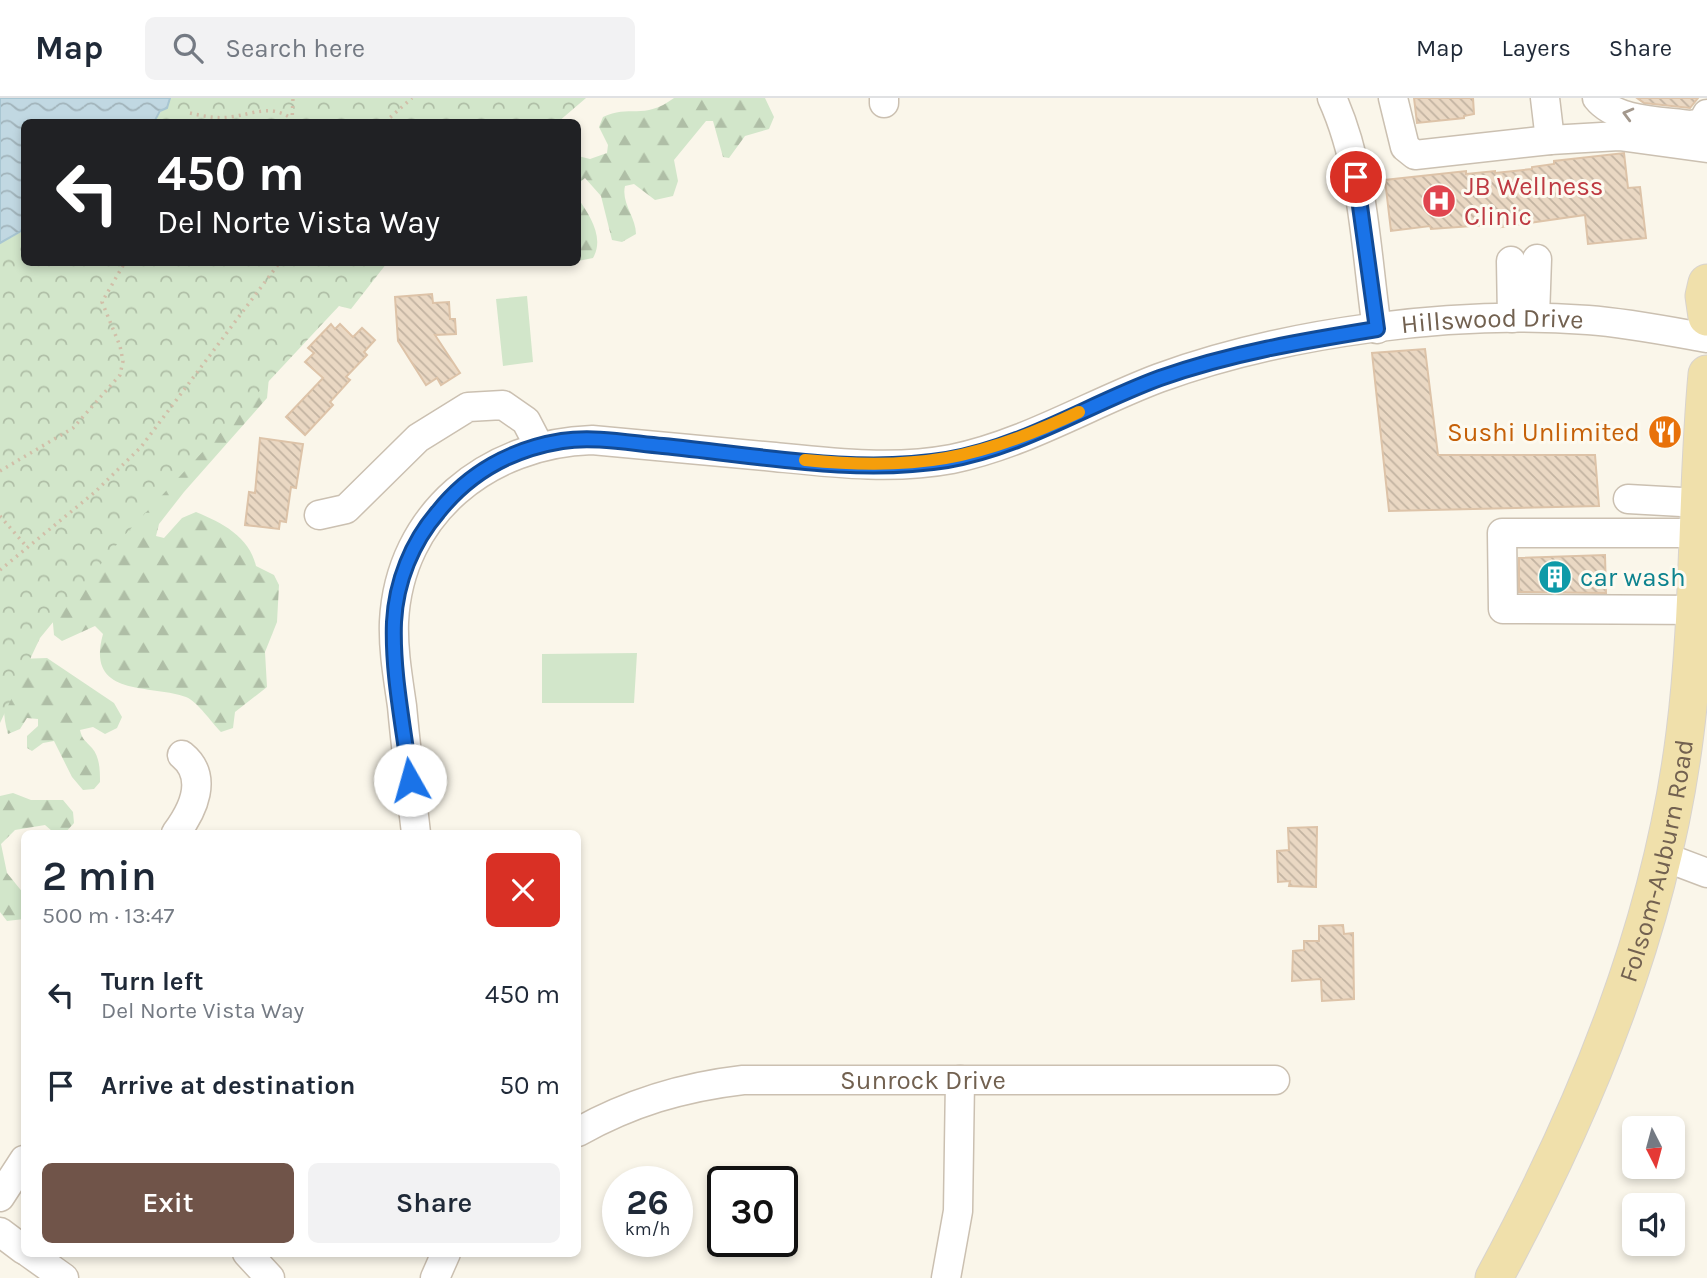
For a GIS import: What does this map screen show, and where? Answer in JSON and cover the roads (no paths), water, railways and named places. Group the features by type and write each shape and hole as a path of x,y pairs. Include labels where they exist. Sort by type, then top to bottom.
{"main road":[{"path":"1707,283 1704,296 1707,317"},
{"name":"Folsom-Auburn Road","path":"1493,1278 1535,1203 1587,1088 1627,982 1662,856 1685,734 1701,610 1699,518 1707,374"}],"street":[{"path":"1332,98 1356,177 1377,329"},
{"path":"1393,98 1405,147 1415,155 1550,140 1619,136 1707,148"},
{"path":"1545,98 1550,140"},
{"path":"1597,98 1603,106 1619,112 1678,124 1702,123 1707,114"},
{"path":"1524,260 1524,318"},
{"name":"Hillswood Drive","path":"416,830 395,648 398,594 405,568 430,520 467,481 513,454 539,446 592,440 873,466 950,459 1025,437 1105,400 1218,360 1276,346 1377,329 1469,318 1524,318 1601,321 1707,338"},
{"path":"319,515 346,509 418,438 468,407 503,405 526,421 539,446"},
{"path":"1628,499 1699,518"},
{"path":"1699,518 1502,533 1503,609 1701,610"},
{"path":"178,830 194,806 197,793 193,770 182,755"},
{"path":"1662,856 1707,873"},
{"name":"Sunrock Drive","path":"581,1131 637,1103 706,1084 743,1080 1275,1080"},
{"path":"946,1278 958,1211 960,1080"},
{"path":"0,1197 21,1165"},
{"path":"0,1232 21,1248"},
{"path":"35,1257 64,1278"},
{"path":"251,1257 270,1278"},
{"path":"435,1278 444,1257"}],"water":[{"path":"0,98 170,98 167,108 160,111 156,119 21,119 21,231 0,243"}],"place":[{"name":"JB Wellness Clinic","path":"1439,201"},
{"name":"Sushi Unlimited","path":"1665,432"},
{"name":"car wash","path":"1555,577"}]}
